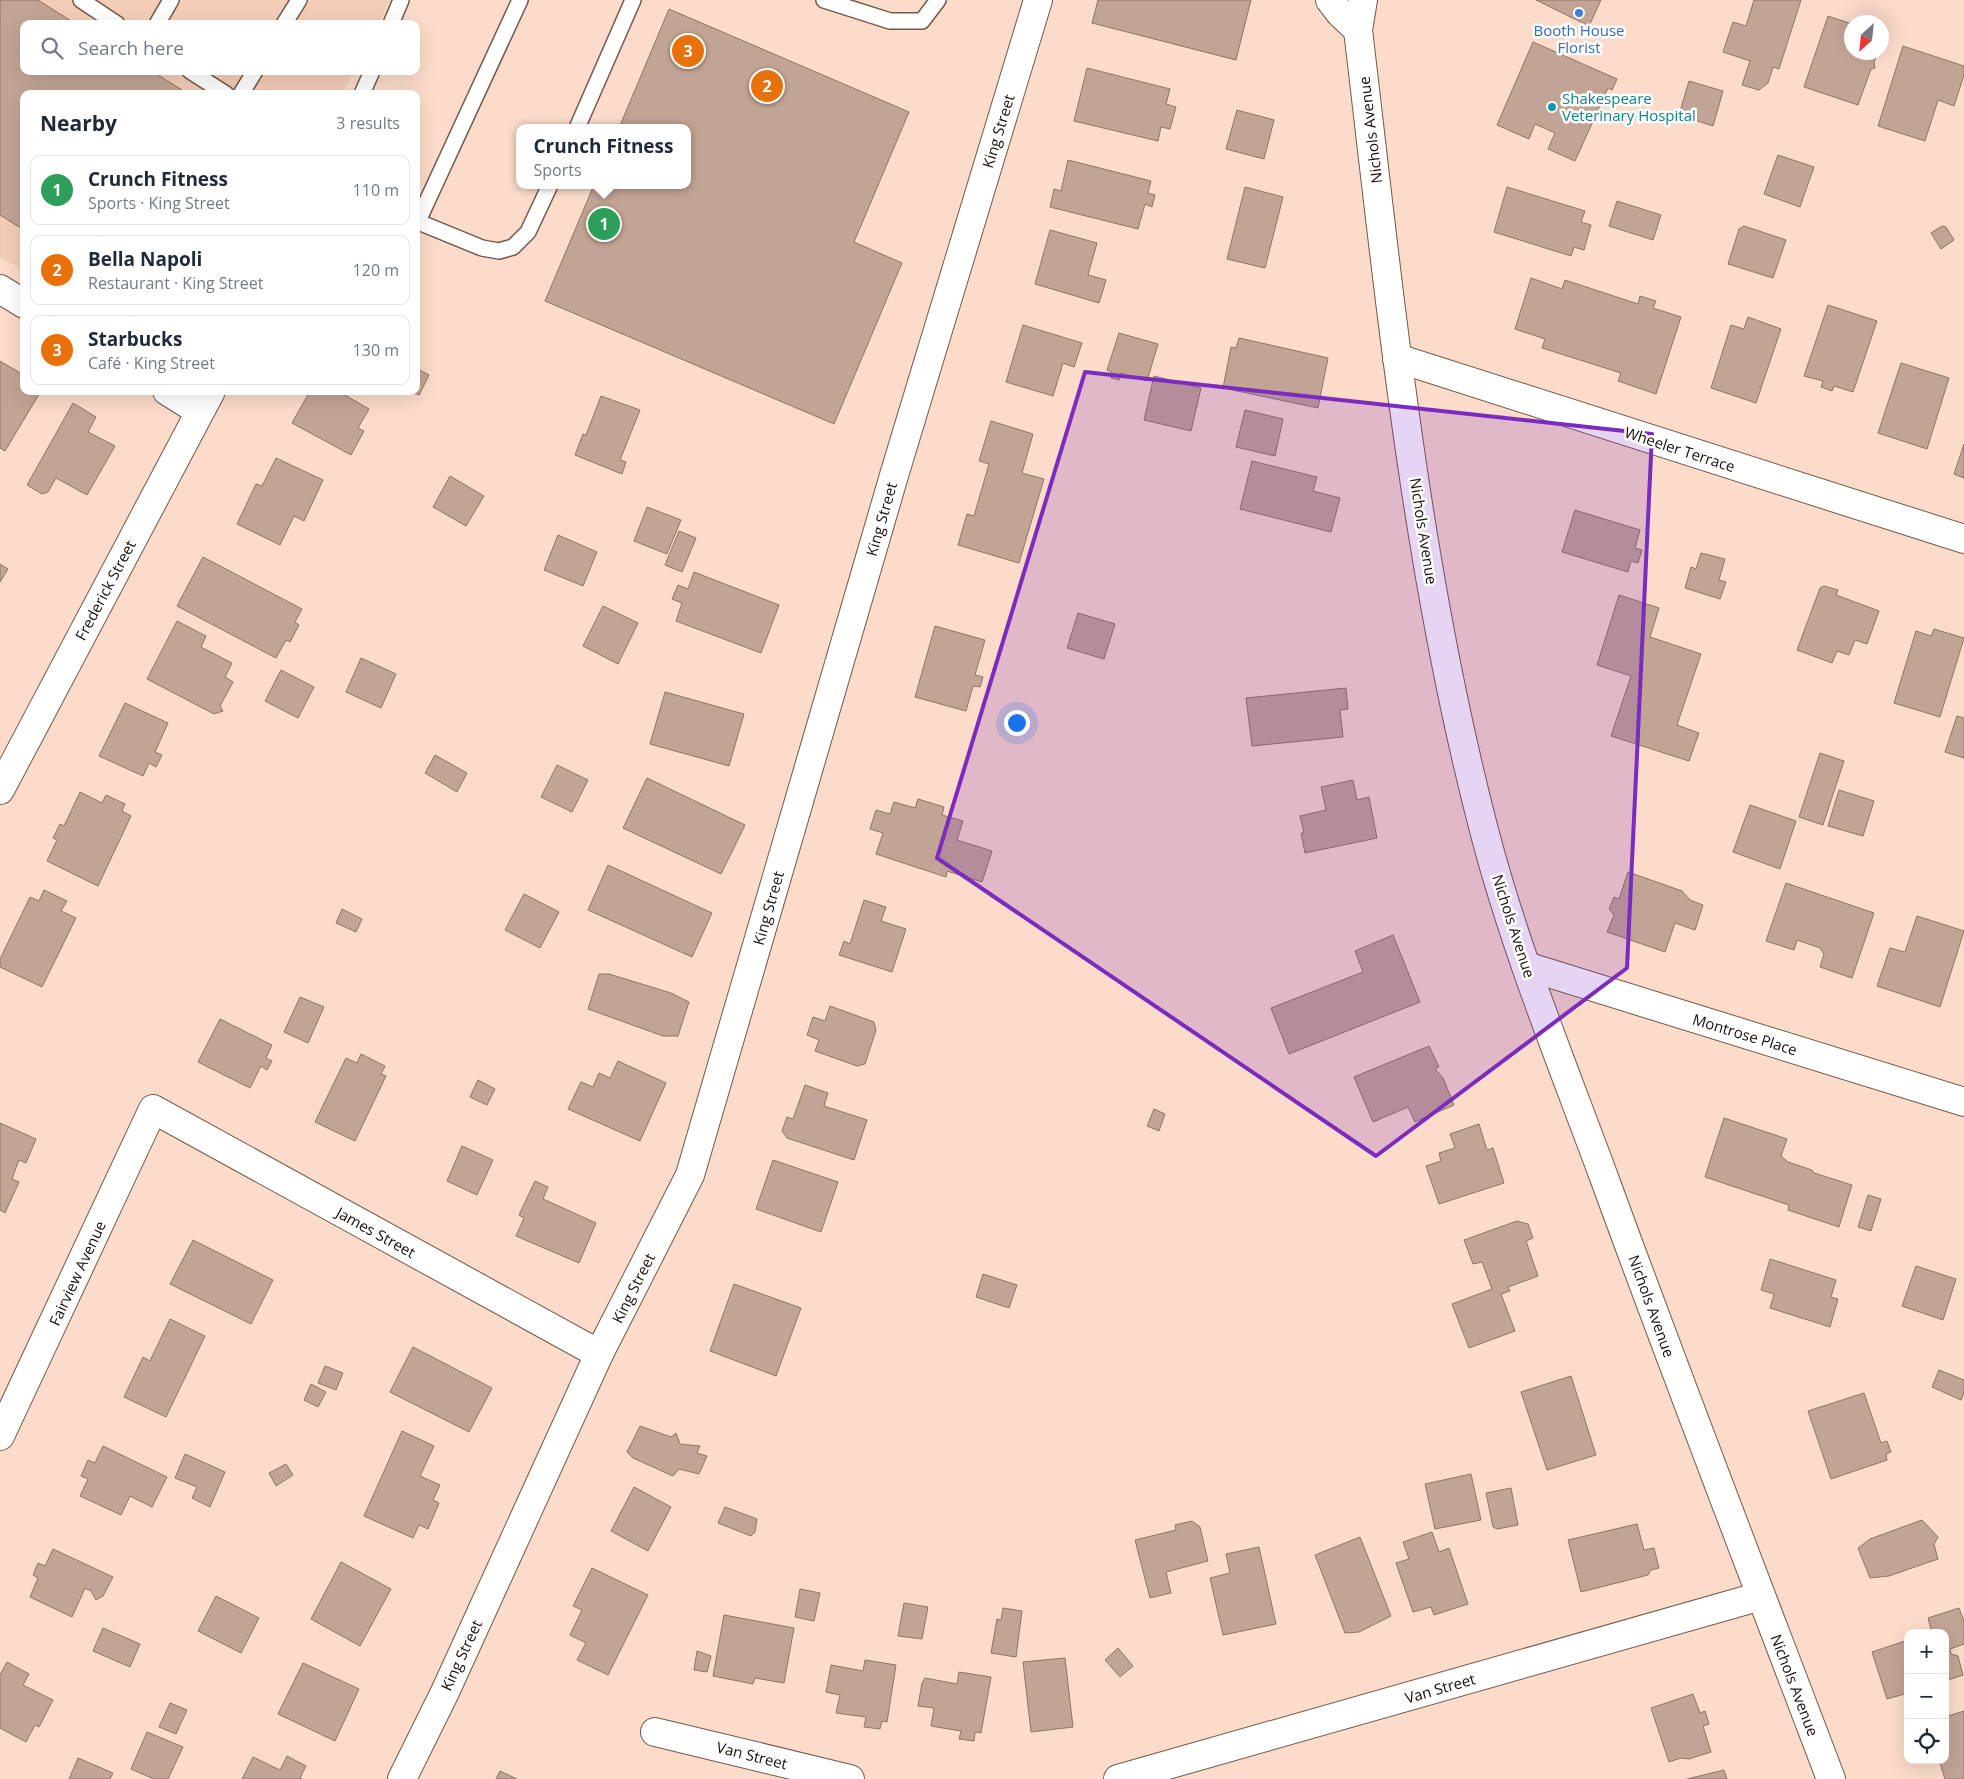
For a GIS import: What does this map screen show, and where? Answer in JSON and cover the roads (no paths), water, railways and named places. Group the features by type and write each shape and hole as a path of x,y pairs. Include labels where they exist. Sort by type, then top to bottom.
{"street":[{"name":"King Street","path":"402,1779 449,1683 599,1354 690,1175 895,472 1038,0"},
{"path":"1330,0 1340,13 1358,30"},
{"name":"Nichols Avenue","path":"1364,0 1358,30 1396,358 1423,530 1463,744 1486,839 1526,966 1664,1341 1830,1779"},
{"path":"0,289 20,302"},
{"name":"Wheeler Terrace","path":"1396,358 1964,539"},
{"path":"182,395 205,401"},
{"name":"Frederick Street","path":"0,790 205,401"},
{"name":"Montrose Place","path":"1526,966 1964,1102"},
{"name":"James Street","path":"153,1109 599,1354"},
{"name":"Fairview Avenue","path":"0,1436 153,1109"},
{"name":"Van Street","path":"1118,1779 1762,1596"},
{"name":"Van Street","path":"656,1732 850,1779"}],"lane":[{"path":"81,0 111,20"},
{"path":"159,20 171,0"},
{"path":"286,20 299,0"},
{"path":"393,20 401,0"},
{"path":"420,215 520,0"},
{"path":"579,124 633,0"},
{"path":"824,0 890,21 922,21 938,0"},
{"path":"196,75 220,90"},
{"path":"243,90 253,75"},
{"path":"364,90 370,75"},
{"path":"420,222 482,248 499,251 513,247 528,232 548,189"}],"place":[{"name":"Booth House Florist","path":"1579,13"},
{"name":"Starbucks","path":"688,51"},
{"name":"Bella Napoli","path":"767,86"},
{"name":"Shakespeare Veterinary Hospital","path":"1552,107"},
{"name":"Crunch Fitness","path":"604,224"}]}
